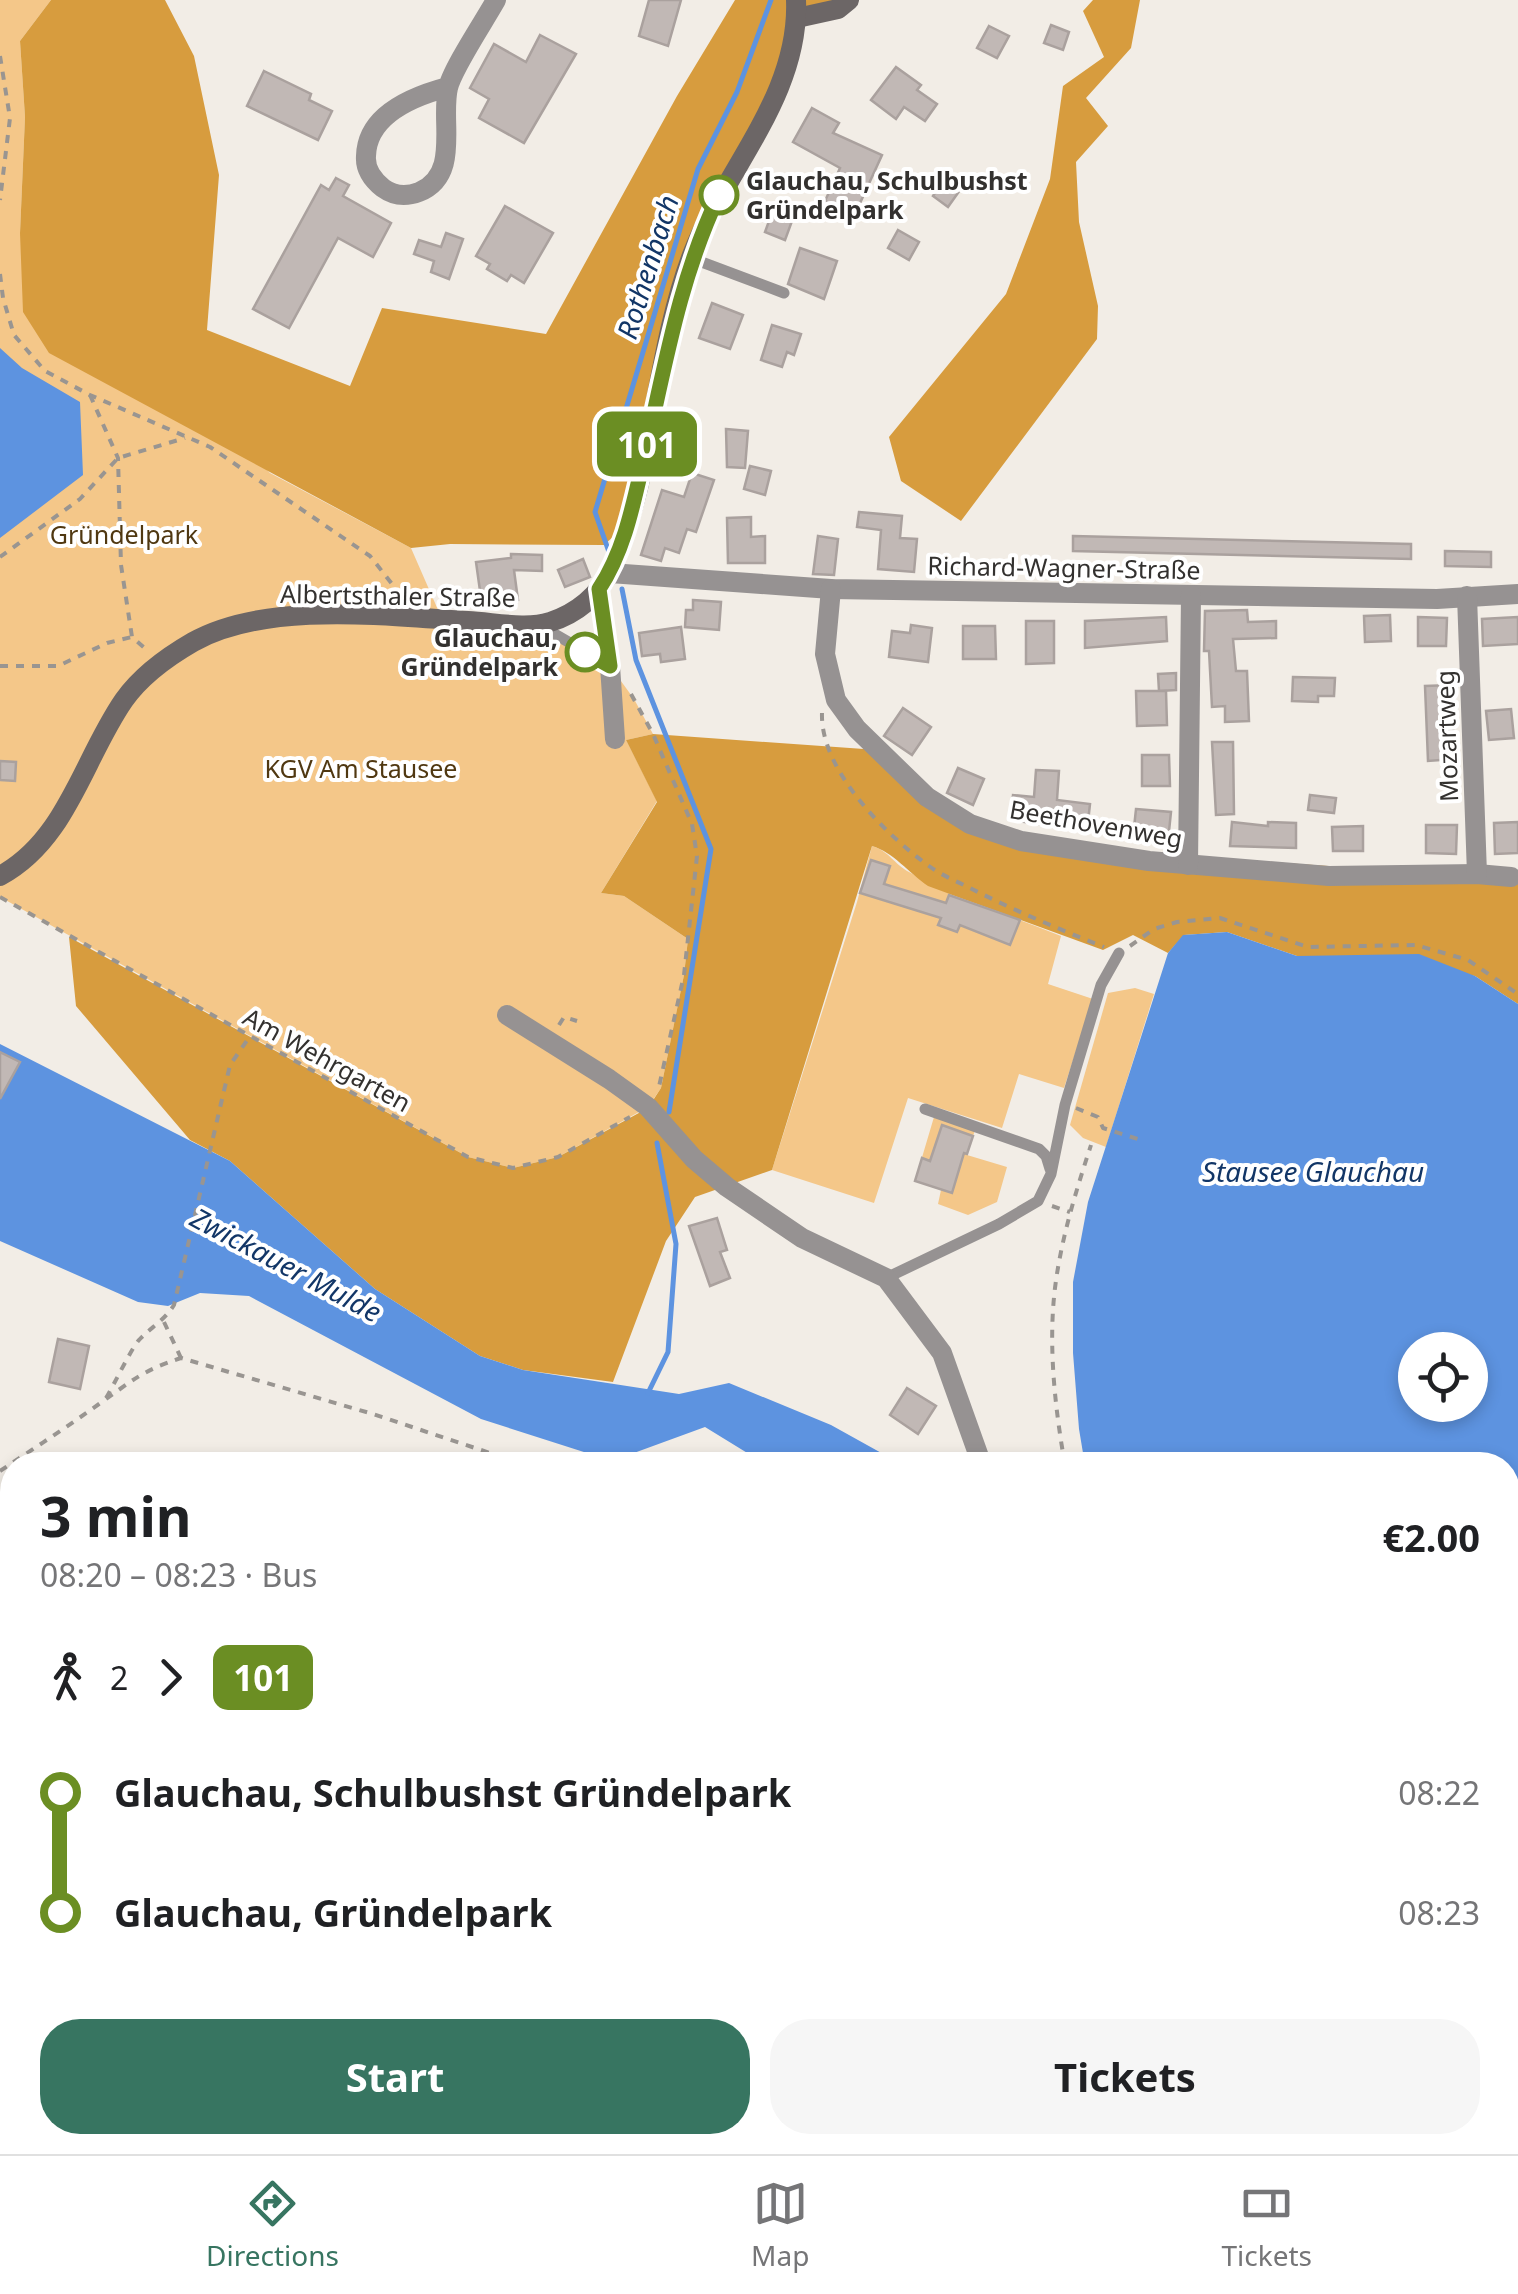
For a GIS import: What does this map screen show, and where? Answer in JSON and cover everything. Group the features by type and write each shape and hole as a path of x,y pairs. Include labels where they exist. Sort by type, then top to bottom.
{"street":[{"path":"448,87 400,106 372,132 365,163 375,181 391,194 410,195 430,188 442,167 448,144 448,87 496,0"},
{"path":"604,581 629,521 691,258 720,192 780,91 792,53 797,9 838,9 849,0"},
{"name":"Richard-Wagner-Straße","path":"604,581 832,589 1437,599 1518,594"},
{"name":"Albertsthaler Straße","path":"0,876 22,864 52,833 126,697 160,662 226,627 275,616 539,625 576,611 604,581"},
{"name":"Beethovenweg","path":"832,589 826,654 836,700 857,729 927,797 970,824 1020,840 1188,864 1329,876 1511,877"},
{"path":"1188,864 1190,595"},
{"name":"Mozartweg","path":"1466,596 1478,874"},
{"path":"610,666 615,739"},
{"path":"507,1015 648,1108 694,1159 727,1188 802,1238 886,1278 942,1353 977,1452"}],"lane":[{"path":"691,258 784,293"},
{"path":"604,581 610,666"},
{"path":"539,625 610,666"},
{"path":"886,1278 1038,1201 1051,1174 1065,1105 1101,985 1119,953"},
{"path":"924,1109 1038,1149 1046,1156 1051,1174"}],"path":[{"path":"0,56 10,118 0,200"},
{"path":"0,274 1,298 14,335 46,371 90,395 210,447 370,556 416,618"},
{"path":"90,395 118,458 121,565 132,637 160,662"},
{"path":"0,558 80,499 118,458 187,437"},
{"path":"0,666 58,666 132,637"},
{"path":"610,666 653,734 692,824 697,856 684,975 661,1088 648,1108"},
{"path":"823,706 822,724 839,773 877,821 931,868 993,900 1119,953 1154,929 1177,922 1220,918 1308,947 1416,945 1468,960 1518,994"},
{"name":"Am Wehrgarten","path":"0,897 468,1157 512,1168 558,1157 648,1108"},
{"path":"564,1018 577,1021"},
{"path":"104,1402 136,1342 164,1321 174,1305 230,1064 249,1038"},
{"path":"1065,1105 1098,1117 1102,1128 1141,1140"},
{"path":"1063,1452 1053,1348 1055,1288 1070,1212 1090,1145"},
{"path":"164,1321 181,1358"},
{"path":"29,1452 104,1402 129,1380 154,1366 181,1358 487,1452"}],"green space":[{"path":"0,0 51,0 20,41 25,117 20,233 270,473 411,548 442,619 539,625 610,666 653,734 626,740 657,801 601,893 624,896 688,939 661,1088 648,1107 558,1157 513,1168 468,1157 0,897"},
{"path":"872,846 927,882 1061,936 1048,984 1093,999 1064,1088 1019,1074 1002,1128 908,1098 874,1203 772,1170"},
{"path":"1135,988 1154,994 1106,1147 1083,1138 1070,1125 1108,993"},
{"path":"934,1117 975,1130 967,1155 1007,1167 997,1202 968,1215 938,1204 941,1190 915,1181"}],"shaded area":[{"path":"51,0 165,0 194,56 219,175 207,330 350,386 382,308 546,334 677,96 735,0 849,0 797,18 781,91 709,217 626,525 604,545 450,544 411,548 49,353 23,312 20,233 25,117 20,41"},
{"path":"1093,0 1140,0 1131,48 1086,98 1108,126 1076,162 1079,222 1098,306 1097,339 961,521 901,481 889,437 1006,294 1050,179 1063,86 1104,57 1083,11"},
{"path":"653,734 878,750 970,824 1063,848 1518,879 1518,1004 1475,976 1350,956 1297,956 1227,932 1184,935 1168,953 1133,935 1103,950 928,886 894,858 872,846 772,1170 695,1197 666,1241 613,1382 523,1370 480,1356 375,1289 230,1161 190,1140 76,1006 69,937 468,1157 513,1168 558,1157 648,1108 661,1088 688,939 624,896 601,893 657,802 626,740"}],"water":[{"path":"0,348 22,368 80,402 83,475 0,538"},
{"name":"Stausee Glauchau","path":"1227,932 1297,956 1419,954 1475,976 1518,1004 1518,1452 1083,1452 1073,1353 1073,1282 1088,1202 1168,953 1183,935"},
{"name":"Zwickauer Mulde","path":"0,1044 230,1161 375,1289 480,1356 523,1370 679,1394 729,1383 831,1425 880,1452 746,1452 705,1427 637,1452 584,1452 481,1419 249,1296 200,1293 168,1306 138,1302 0,1241"}],"building":[{"path":"649,0 681,0 668,46 639,36"},
{"path":"1051,25 1069,32 1063,50 1044,43"},
{"path":"989,26 1009,36 997,58 977,48"},
{"path":"540,35 576,54 524,143 479,118 489,99 470,88 494,44 526,62"},
{"path":"896,67 921,85 917,90 937,104 925,121 904,107 896,119 871,100"},
{"path":"264,71 311,94 309,100 332,111 318,140 247,106"},
{"path":"812,108 839,123 833,133 882,155 855,214 825,201 840,168 793,142"},
{"path":"336,178 349,185 343,196 391,223 373,257 338,238 289,328 253,309 321,185 329,190"},
{"path":"944,179 960,190 948,207 933,196"},
{"path":"505,206 553,233 524,283 511,275 507,281 487,269 490,264 476,256"},
{"path":"772,213 792,221 785,240 765,232"},
{"path":"898,230 919,242 909,260 888,248"},
{"path":"446,233 463,239 449,279 431,272 434,261 414,254 419,240 441,247"},
{"path":"800,248 837,261 824,299 788,284"},
{"path":"712,303 743,315 730,349 699,338"},
{"path":"772,325 801,334 794,355 787,352 782,367 761,360"},
{"path":"726,429 748,431 745,468 727,467"},
{"path":"750,466 771,471 765,495 744,489"},
{"path":"692,473 714,480 696,532 687,529 679,553 665,548 661,561 641,555 662,490 684,497"},
{"path":"859,512 902,516 900,538 917,539 914,572 878,569 881,530 857,527"},
{"path":"751,517 751,537 765,536 765,563 728,563 727,518"},
{"path":"818,536 838,539 834,575 813,574"},
{"path":"1073,536 1411,544 1411,559 1073,551"},
{"path":"1445,551 1491,552 1491,567 1445,566"},
{"path":"511,554 542,555 542,571 514,570 518,600 482,605 476,562 511,558"},
{"path":"583,559 590,577 565,587 558,570"},
{"path":"693,600 721,602 719,630 685,627 686,610 693,610"},
{"path":"1247,610 1248,622 1276,621 1276,638 1233,639 1236,671 1247,671 1249,721 1225,722 1225,706 1212,707 1209,651 1204,651 1205,611"},
{"path":"1390,615 1391,641 1365,642 1364,616"},
{"path":"1166,617 1167,641 1085,648 1085,621"},
{"path":"1418,617 1447,618 1446,646 1418,646"},
{"path":"1518,617 1518,644 1483,646 1482,619"},
{"path":"1026,621 1054,621 1054,663 1026,664"},
{"path":"911,625 932,628 928,662 889,657 892,631 910,633"},
{"path":"963,626 995,626 996,659 963,659"},
{"path":"681,627 685,659 661,662 660,654 642,656 639,633"},
{"path":"1176,673 1176,690 1159,691 1158,674"},
{"path":"1293,677 1335,678 1334,696 1318,696 1318,702 1292,701"},
{"path":"1452,685 1454,759 1428,761 1425,686"},
{"path":"1136,691 1166,691 1167,725 1137,726"},
{"path":"903,708 931,727 912,755 884,736"},
{"path":"1511,709 1514,738 1489,740 1486,711"},
{"path":"1212,742 1233,742 1234,814 1216,815"},
{"path":"1142,755 1169,755 1170,786 1142,786"},
{"path":"0,761 16,762 15,781 0,780"},
{"path":"958,768 984,779 973,805 947,793"},
{"path":"1036,770 1059,771 1057,800 1090,804 1087,831 1010,820 1013,795 1034,797"},
{"path":"1310,795 1336,798 1334,813 1308,810"},
{"path":"1136,809 1171,812 1168,841 1133,837"},
{"path":"1232,822 1268,826 1268,822 1296,823 1296,848 1230,846"},
{"path":"1518,822 1518,853 1495,854 1494,823"},
{"path":"1426,825 1457,825 1456,854 1426,853"},
{"path":"1363,826 1363,851 1333,851 1332,827"},
{"path":"871,860 890,866 884,884 946,903 949,895 1020,920 1010,945 960,925 957,932 938,925 941,918 860,893"},
{"path":"0,1052 20,1062 0,1099"},
{"path":"942,1125 973,1136 952,1193 915,1181 922,1158 930,1161"},
{"path":"717,1218 727,1250 720,1252 730,1278 710,1286 689,1226"},
{"path":"58,1339 89,1346 80,1389 49,1382"},
{"path":"907,1388 936,1406 918,1434 890,1415"}],"waterway":[{"name":"Rothenbach","path":"609,552 595,512 698,169 737,92 771,0"},
{"name":"Rothenbach","path":"622,589 636,660 711,849 669,1112"},
{"name":"Rothenbach","path":"648,1393 668,1352 676,1244 657,1143"}],"bus line":[{"name":"101","path":"585,652 610,666 599,589 610,572 629,521 691,258 719,195"}],"place":[{"name":"Glauchau, Schulbushst Gründelpark","path":"719,195"},
{"name":"Glauchau, Gründelpark","path":"585,652"}],"park label":[{"name":"Gründelpark","path":"124,535"},
{"name":"KGV Am Stausee","path":"361,769"}]}
